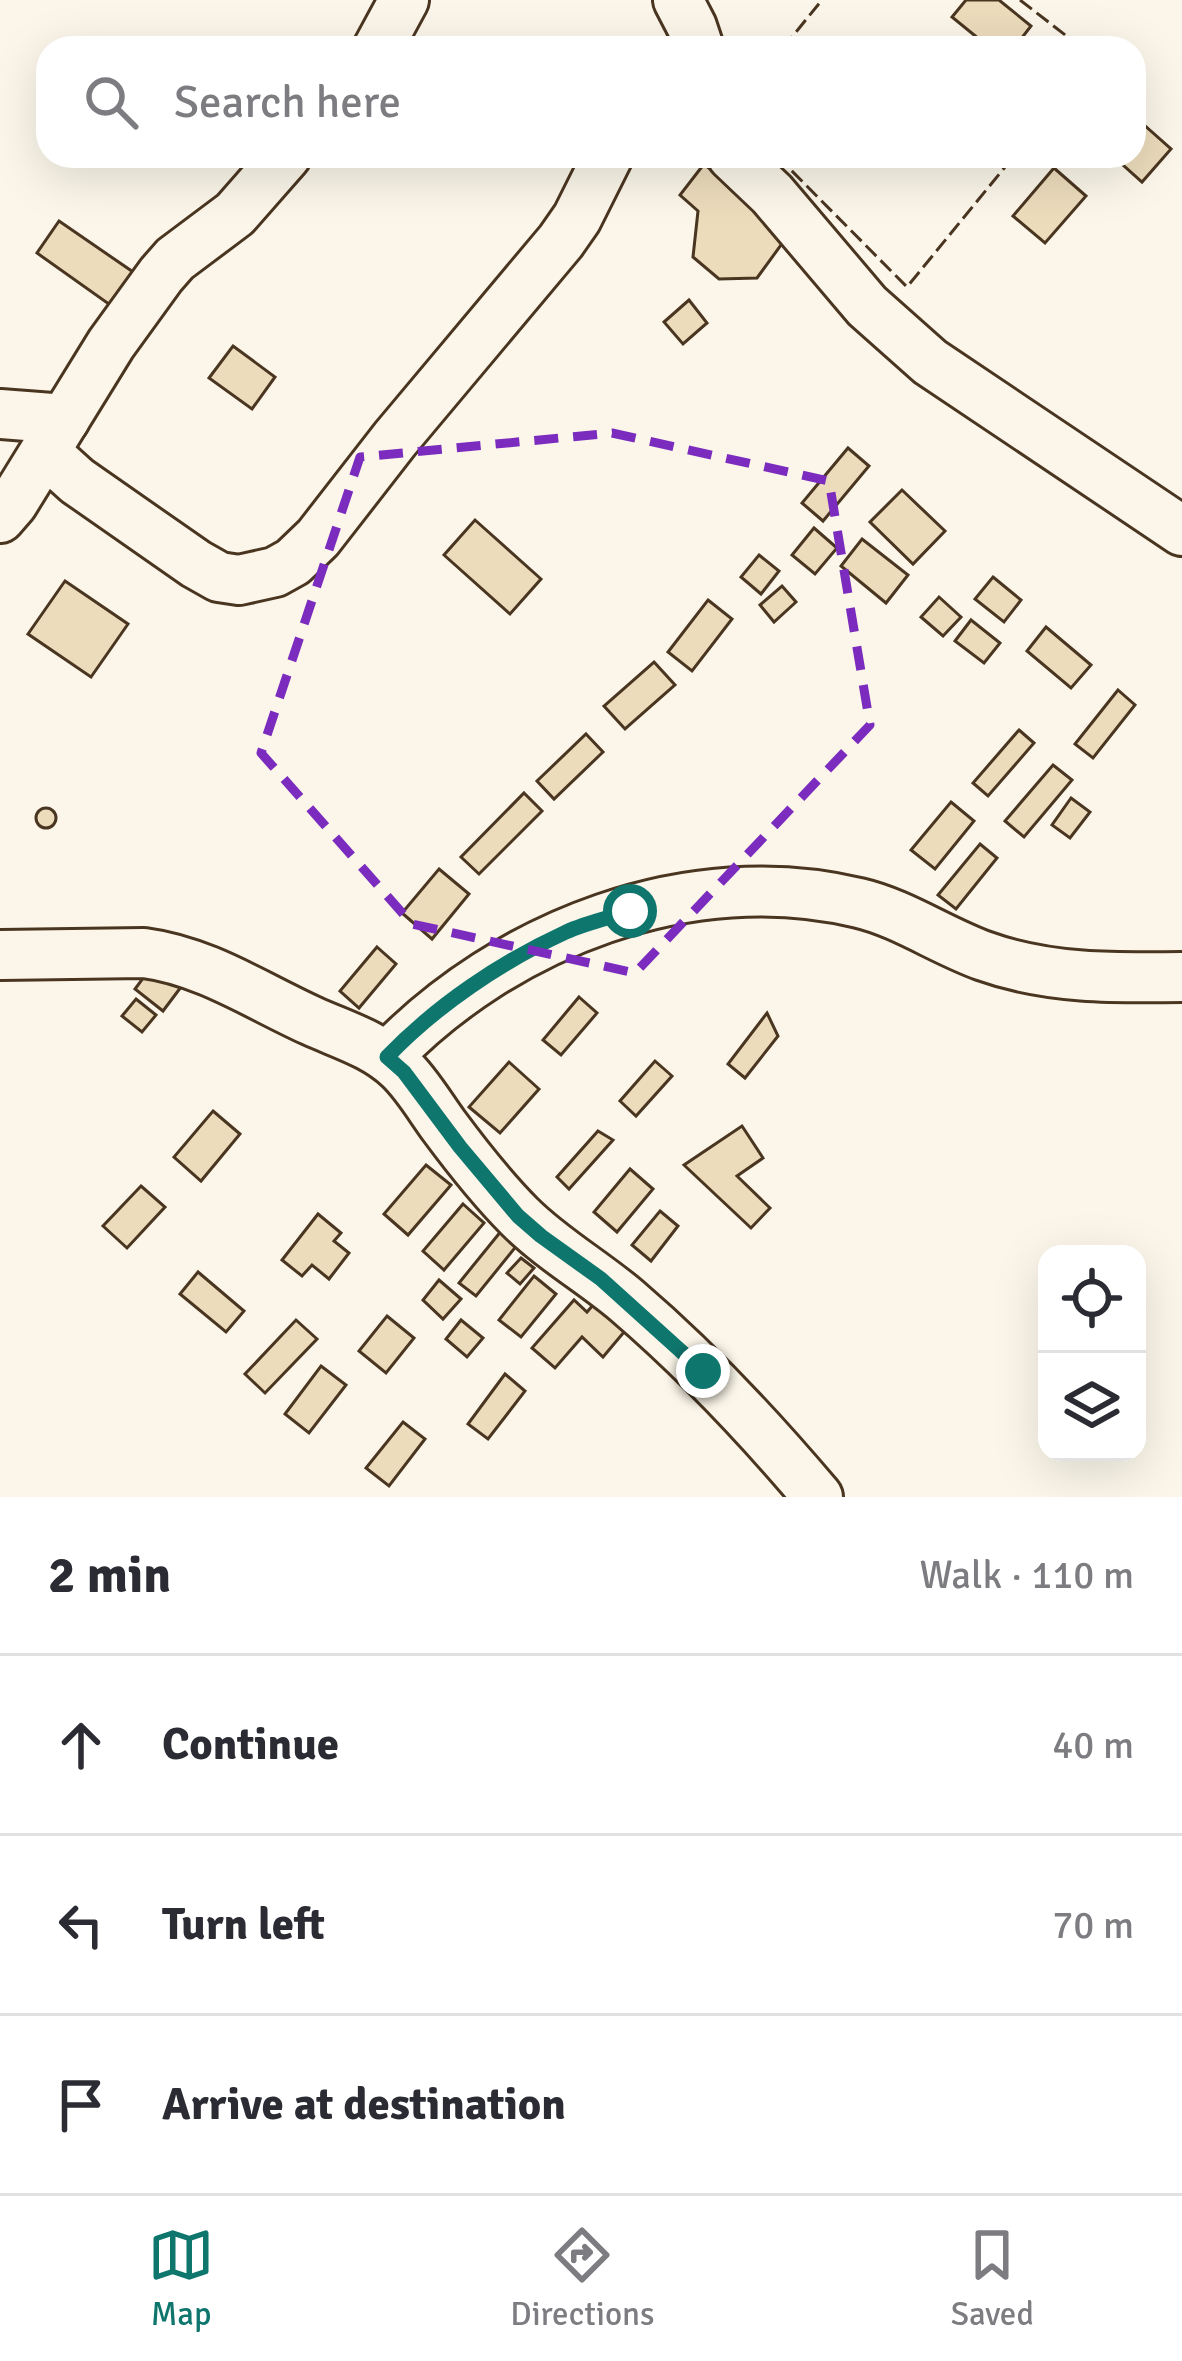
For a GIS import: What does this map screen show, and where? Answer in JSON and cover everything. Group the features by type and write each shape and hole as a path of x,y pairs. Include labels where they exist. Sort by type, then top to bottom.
{"street":[{"path":"384,36 404,0"},
{"path":"678,0 695,36"},
{"path":"0,518 161,275 235,214 275,168"},
{"path":"0,414 55,435 77,481 219,577 239,580 275,572 318,538 562,242 602,168"},
{"path":"745,168 867,306 930,362 1182,531"},
{"path":"387,1057 461,993 570,930 664,902 741,891 791,892 866,904 985,956 1039,970 1091,978 1182,977"},
{"path":"0,955 167,956 199,966 387,1057 518,1216 672,1341 772,1441 818,1497"}],"highlighted area":[{"path":"612,433 829,481 870,725 635,973 412,924 261,753 360,457"}],"building":[{"path":"966,0 999,0 1031,26 1023,36 975,36 952,17"},
{"path":"1146,127 1171,149 1142,182 1126,168 1146,168"},
{"path":"701,168 709,168 789,234 757,278 719,279 693,257 698,211 680,195"},
{"path":"1054,168 1086,196 1045,243 1013,216"},
{"path":"59,221 136,274 113,307 37,253"},
{"path":"689,300 707,323 683,344 664,322"},
{"path":"233,346 275,377 252,409 209,378"},
{"path":"848,448 869,466 823,521 802,503"},
{"path":"902,490 945,531 913,564 870,522"},
{"path":"475,520 541,579 510,614 444,555"},
{"path":"814,528 837,548 815,574 792,555"},
{"path":"862,539 908,575 886,603 841,566"},
{"path":"759,555 779,571 761,594 741,577"},
{"path":"993,577 1021,600 1004,622 975,599"},
{"path":"65,581 128,624 91,677 28,634"},
{"path":"782,586 796,602 774,622 760,605"},
{"path":"939,597 961,617 943,636 921,617"},
{"path":"708,600 732,619 692,671 668,652"},
{"path":"971,620 1000,643 984,663 955,641"},
{"path":"1046,627 1091,665 1071,688 1027,651"},
{"path":"654,662 675,685 625,729 604,706"},
{"path":"1118,690 1135,705 1093,758 1075,744"},
{"path":"1019,730 1034,743 988,796 973,783"},
{"path":"586,734 603,752 554,799 537,781"},
{"path":"1053,765 1072,780 1024,837 1005,821"},
{"path":"524,793 542,811 479,874 461,857"},
{"path":"1071,798 1090,812 1070,838 1052,825"},
{"path":"951,802 974,821 935,869 911,850"},
{"path":"46,808 56,818 46,828 36,818"},
{"path":"980,844 997,858 956,909 938,895"},
{"path":"439,869 469,894 432,939 402,913"},
{"path":"377,947 396,964 359,1008 340,991"},
{"path":"155,962 184,983 163,1011 135,989"},
{"path":"579,997 597,1013 561,1055 543,1040"},
{"path":"136,999 156,1015 142,1032 122,1016"},
{"path":"767,1013 778,1036 745,1078 728,1064"},
{"path":"655,1061 672,1076 636,1116 620,1101"},
{"path":"509,1062 539,1089 500,1133 469,1107"},
{"path":"213,1111 240,1134 201,1181 174,1157"},
{"path":"742,1126 763,1158 737,1176 770,1208 751,1228 684,1165"},
{"path":"598,1131 613,1140 569,1189 557,1177"},
{"path":"426,1165 451,1185 408,1235 384,1214"},
{"path":"630,1169 653,1189 617,1232 594,1212"},
{"path":"141,1186 165,1207 127,1248 103,1226"},
{"path":"463,1204 484,1223 444,1270 423,1251"},
{"path":"660,1211 678,1226 651,1261 632,1245"},
{"path":"318,1214 341,1233 334,1241 349,1253 329,1279 312,1265 302,1276 282,1260"},
{"path":"502,1230 518,1244 476,1296 459,1283"},
{"path":"521,1258 534,1268 520,1284 507,1273"},
{"path":"198,1272 244,1311 226,1332 180,1294"},
{"path":"534,1276 556,1294 521,1337 499,1320"},
{"path":"439,1280 461,1299 443,1319 423,1300"},
{"path":"599,1298 630,1325 603,1357 582,1337 555,1368 532,1348 574,1300 587,1312"},
{"path":"387,1316 414,1338 386,1373 359,1351"},
{"path":"296,1320 317,1339 265,1393 245,1374"},
{"path":"461,1320 483,1338 467,1357 446,1339"},
{"path":"321,1366 346,1385 309,1433 285,1414"},
{"path":"505,1374 525,1391 488,1439 468,1424"},
{"path":"403,1422 425,1439 389,1486 366,1468"}],"fence":[{"path":"793,36 822,0"},
{"path":"1020,0 1066,36"},
{"path":"789,168 907,287 1004,168"}],"route":[{"path":"630,911 570,930 490,975 430,1017 387,1057 518,1216 601,1279 703,1371"}]}
